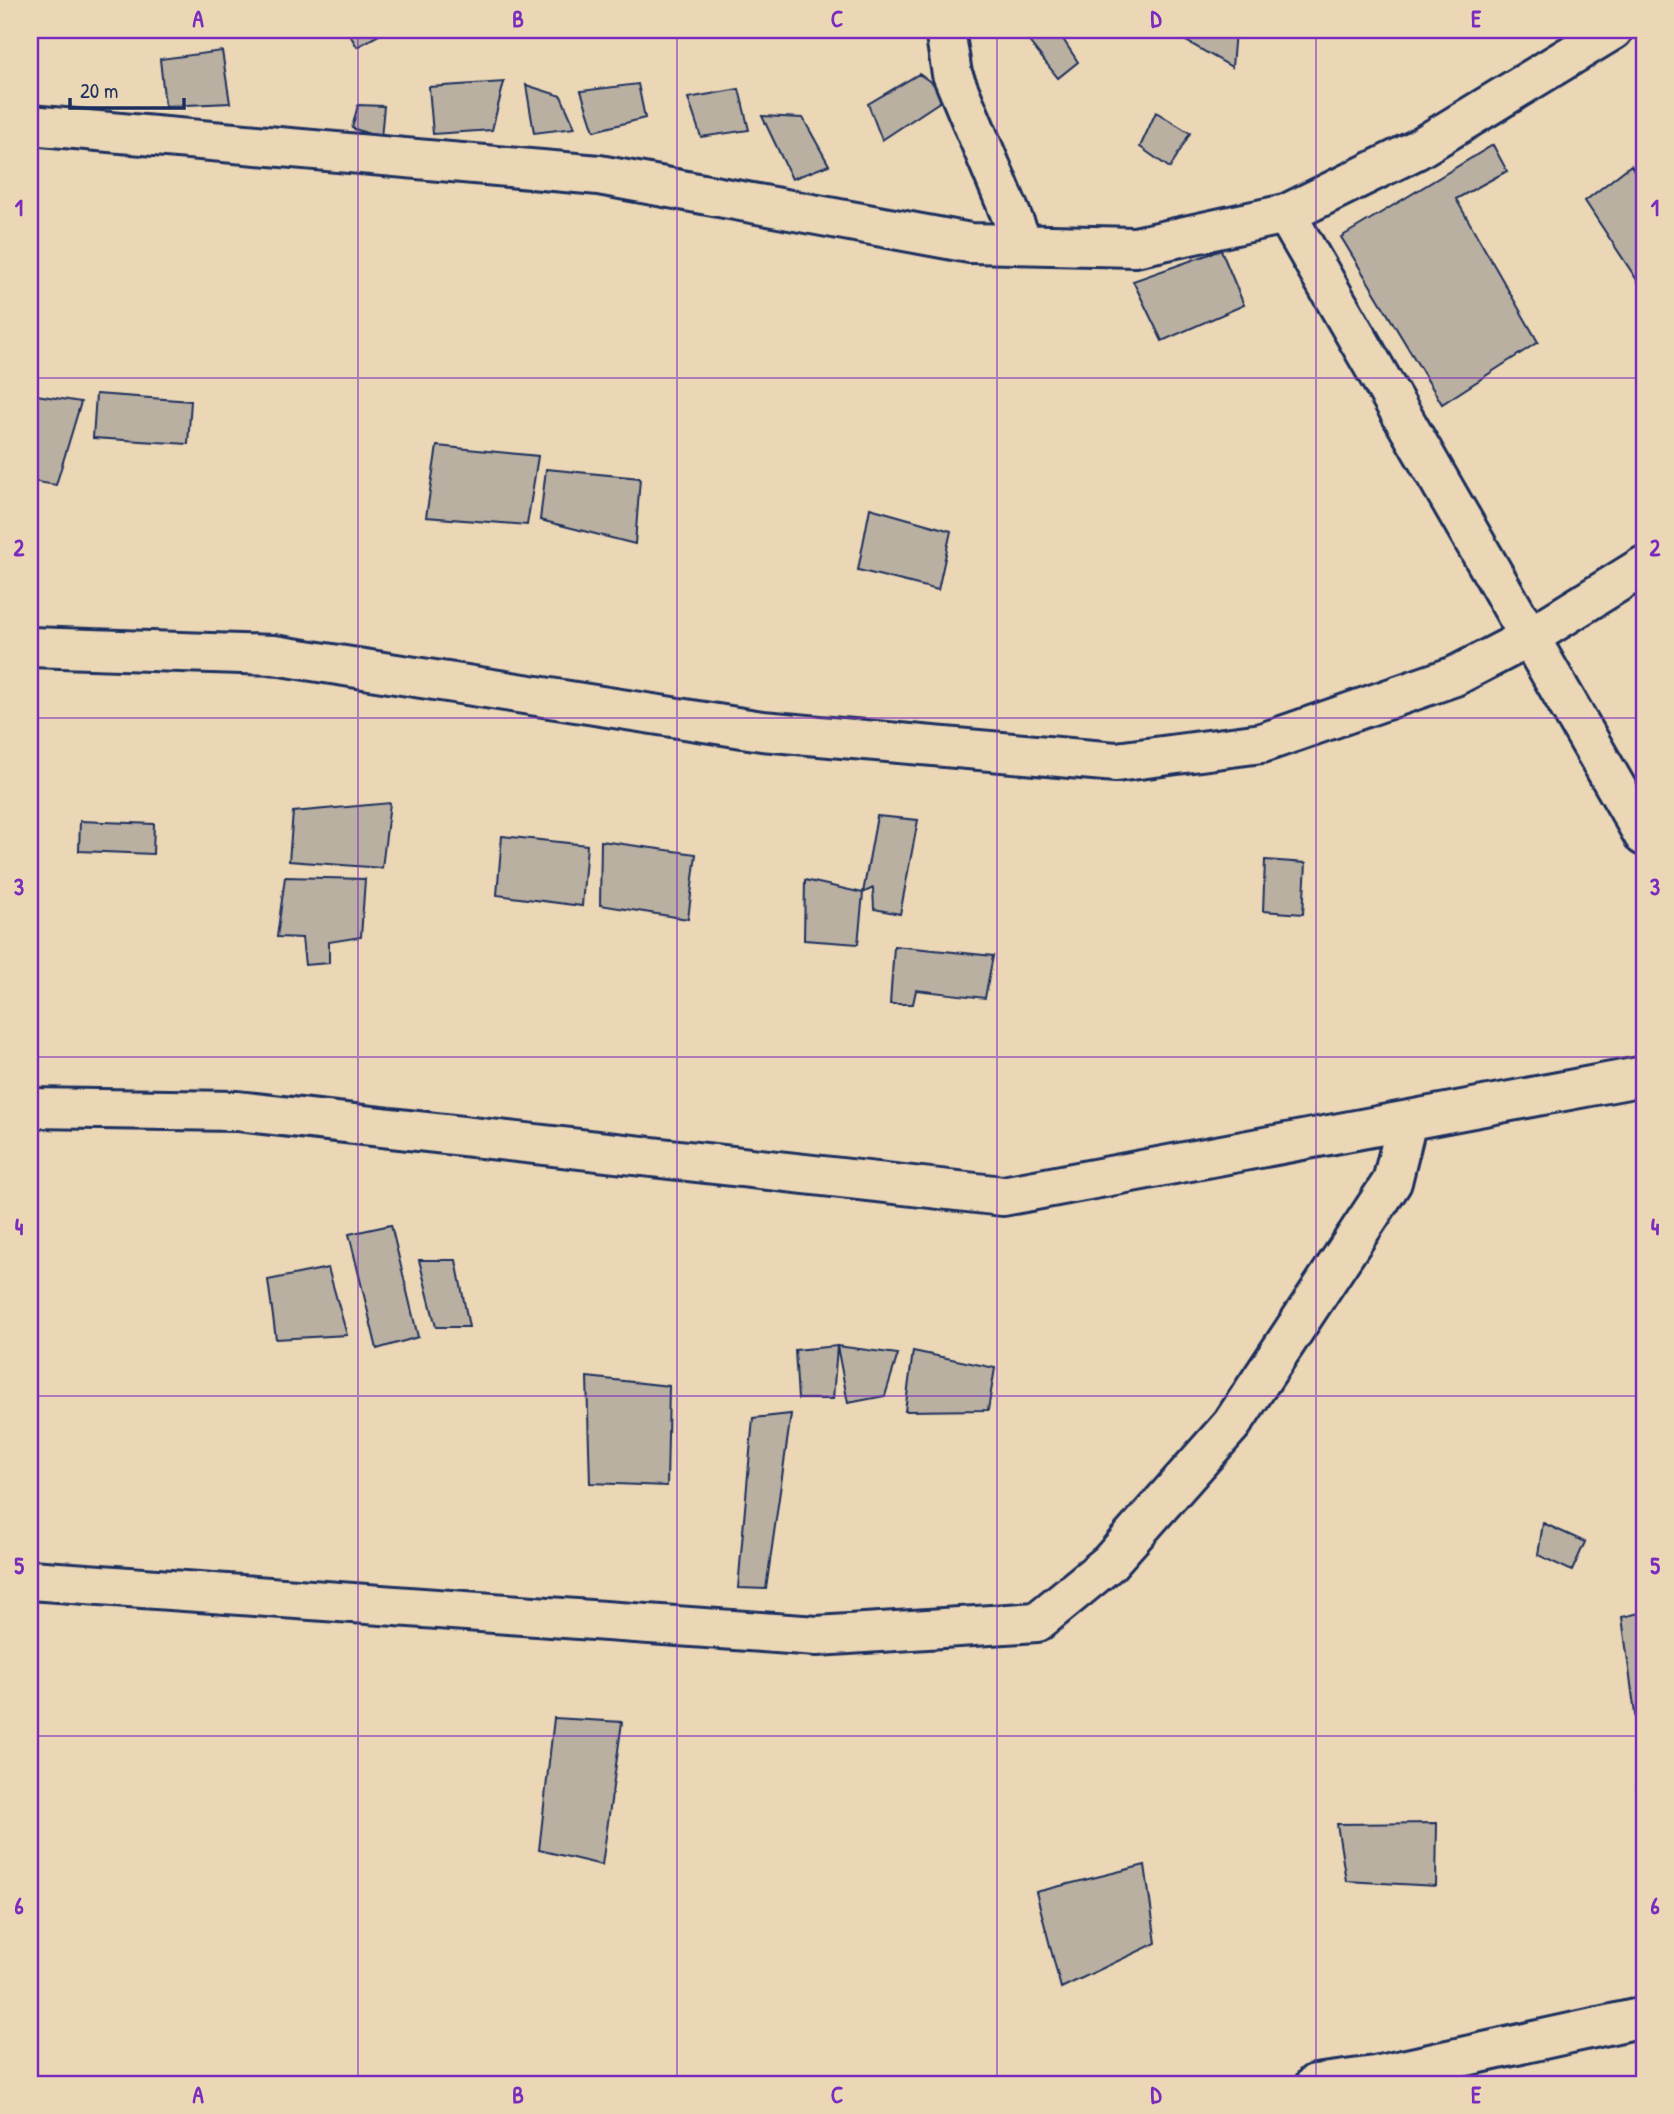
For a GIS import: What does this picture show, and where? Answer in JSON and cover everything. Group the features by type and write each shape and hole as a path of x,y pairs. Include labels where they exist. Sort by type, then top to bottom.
{"street":[{"path":"945,30 952,74 1023,244"},
{"path":"30,125 599,175 970,243 1135,247 1286,214 1416,150 1613,30"},
{"path":"1286,214 1644,836"},
{"path":"30,647 274,656 762,731 1116,762 1262,743 1455,676 1530,637 1644,566"},
{"path":"30,1108 237,1111 1003,1196 1644,1076"},
{"path":"30,1580 817,1636 1037,1622 1109,1563 1232,1424 1392,1182 1407,1121"},
{"path":"1315,2084 1375,2076 1644,2017"}],"building":[{"path":"347,30 388,30 357,47"},
{"path":"1020,30 1057,30 1078,62 1058,78"},
{"path":"1185,30 1235,31 1232,67 1181,38"},
{"path":"222,51 230,103 165,106 160,59"},
{"path":"919,74 950,95 882,140 868,104"},
{"path":"504,82 492,130 433,134 429,87"},
{"path":"638,84 645,118 594,131 581,91"},
{"path":"526,85 561,96 575,128 534,133"},
{"path":"739,89 749,130 701,137 688,98"},
{"path":"358,105 384,106 381,138 352,128"},
{"path":"1156,112 1190,133 1170,168 1140,147"},
{"path":"762,116 803,118 829,165 792,179"},
{"path":"1493,145 1507,171 1456,199 1538,342 1442,404 1341,237"},
{"path":"1631,165 1644,187 1644,284 1641,286 1585,201"},
{"path":"1221,250 1244,305 1162,341 1133,281"},
{"path":"30,394 81,402 56,485 30,481"},
{"path":"96,394 191,401 188,444 93,438"},
{"path":"437,446 538,456 527,525 426,517"},
{"path":"546,469 640,478 635,544 540,520"},
{"path":"870,508 951,531 938,590 858,570"},
{"path":"390,803 382,868 289,861 293,812"},
{"path":"877,816 918,820 900,914 874,909 873,888 863,893"},
{"path":"80,821 154,824 153,854 79,851"},
{"path":"502,836 587,845 582,906 497,895"},
{"path":"601,841 696,854 688,919 600,905"},
{"path":"1265,860 1306,863 1303,914 1263,911"},
{"path":"285,877 365,879 361,937 329,942 329,963 305,965 302,938 277,937"},
{"path":"805,880 863,893 858,944 804,940"},
{"path":"894,946 993,956 985,998 916,990 913,1004 890,1004"},
{"path":"391,1225 418,1337 377,1349 349,1234"},
{"path":"419,1260 456,1260 469,1327 436,1327"},
{"path":"328,1268 347,1335 276,1339 268,1280"},
{"path":"837,1346 833,1399 798,1399 795,1350"},
{"path":"837,1346 898,1354 885,1396 848,1403"},
{"path":"913,1351 995,1368 988,1410 905,1411"},
{"path":"587,1377 669,1386 667,1486 590,1483"},
{"path":"791,1414 766,1589 738,1588 753,1418"},
{"path":"1543,1523 1585,1542 1572,1571 1538,1555"},
{"path":"1644,1612 1644,1743 1639,1744 1622,1617"},
{"path":"554,1718 622,1722 602,1865 539,1850"},
{"path":"1644,1763 1644,1883 1635,1764"},
{"path":"1437,1823 1436,1886 1346,1881 1337,1824"},
{"path":"1145,1865 1156,1943 1061,1988 1036,1892"}]}
